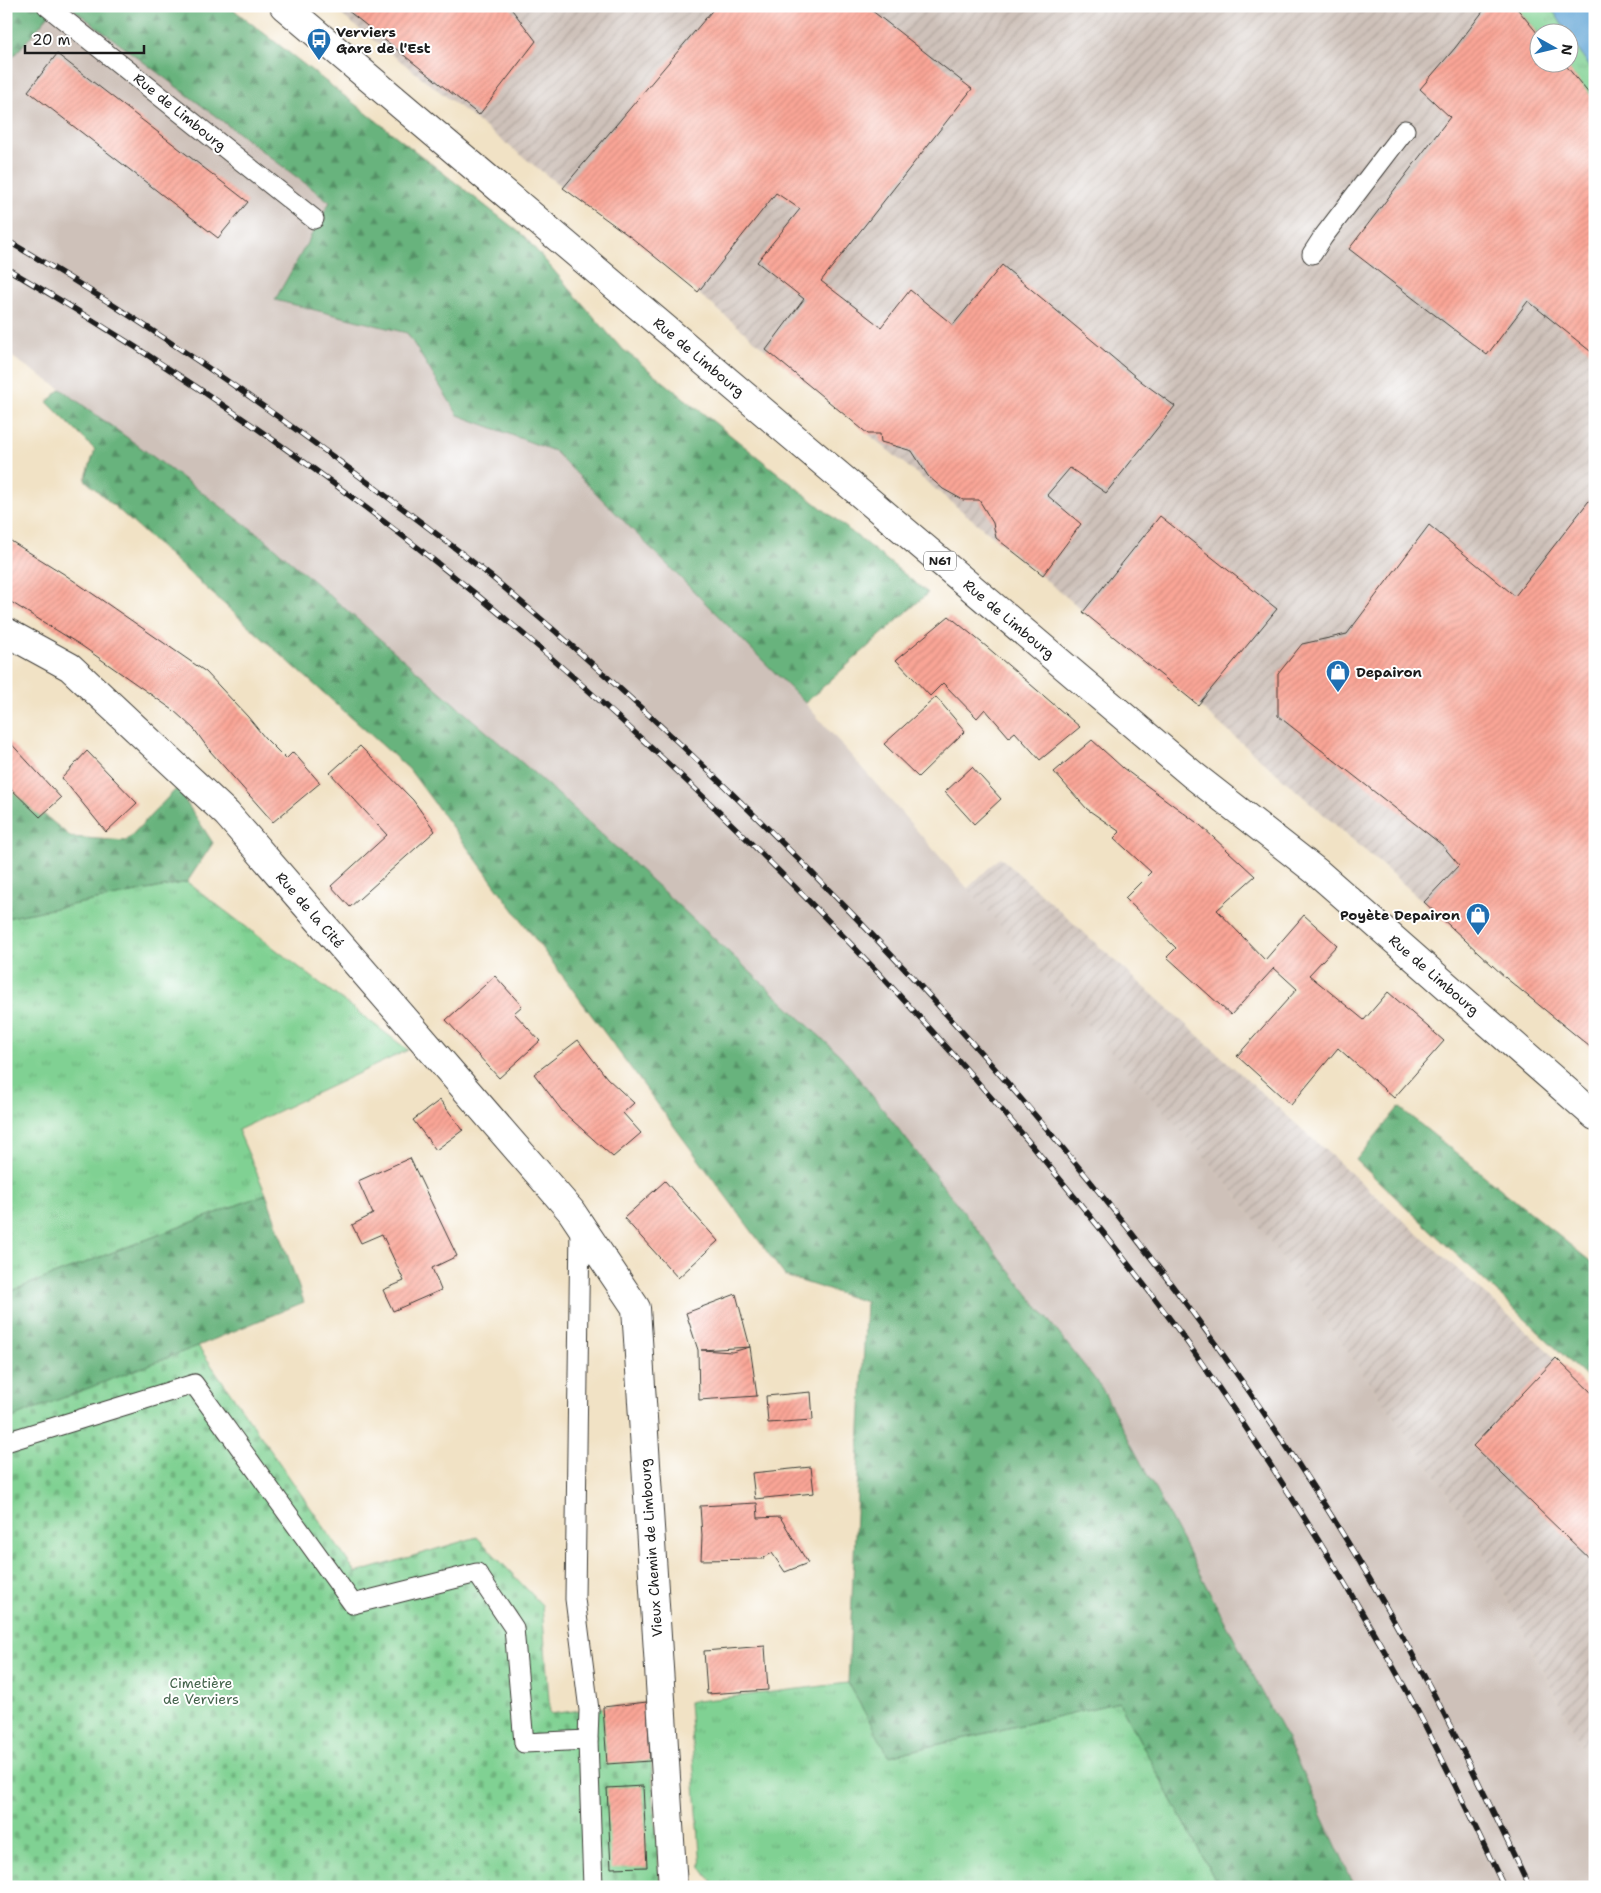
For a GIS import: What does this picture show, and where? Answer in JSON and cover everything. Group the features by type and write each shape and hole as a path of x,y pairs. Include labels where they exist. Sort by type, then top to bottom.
{"main road":[{"name":"Rue de Limbourg","path":"284,6 1193,775 1317,872 1595,1116"},
{"name":"Rue de la Cité","path":"6,632 70,667 226,814 571,1212 580,1225"},
{"name":"Vieux Chemin de Limbourg","path":"580,1225 636,1308 673,1887"}],"lane":[{"name":"Rue de Limbourg","path":"47,6 314,219"},
{"path":"1312,254 1323,237 1406,130"},
{"path":"580,1225 575,1599 589,1710 588,1740 593,1887"},
{"path":"6,1442 194,1384 353,1604 477,1573 514,1628 524,1743 588,1740"}],"shaded area":[{"path":"57,6 69,6 330,202 275,300 407,333 458,415 554,451 805,703 1235,1193 1466,1520 1595,1773 1595,1887 1355,1887 1286,1737 1101,1387 841,1056 558,794 265,539 61,389 6,353 6,65"},
{"path":"330,6 1550,6 1560,22 1528,22 1528,72 1578,72 1578,49 1595,75 1595,1051 1506,978 1424,902 1198,705 632,238 563,188"},
{"path":"1000,857 1556,1358 1473,1446 1595,1564 1595,1773 1466,1520 1235,1193 967,889"}],"green space":[{"path":"6,6 57,6 6,65"},
{"path":"69,6 229,6 524,236 620,347 928,593 805,703 554,451 458,415 407,333 275,300 330,202"},
{"path":"1515,6 1550,6 1560,22 1528,22"},
{"path":"1578,49 1595,75 1595,101 1571,72 1578,72"},
{"path":"61,389 265,539 558,794 841,1056 1101,1387 1286,1737 1355,1887 1219,1887 1119,1702 889,1756 848,1683 866,1302 785,1276 409,769 85,480 95,450 47,402"},
{"path":"177,788 213,843 187,882 6,918 6,792 13,789 71,837 126,841"},
{"path":"187,882 408,1050 238,1130 266,1194 6,1293 6,918"},
{"path":"1399,1107 1595,1265 1595,1385 1356,1160"},
{"path":"266,1194 304,1302 198,1346 6,1420 6,1293"},
{"name":"Cimetière de Verviers","path":"198,1346 356,1573 477,1537 542,1605 550,1714 647,1702 660,1887 6,1887 6,1420"},
{"path":"848,1683 890,1756 1119,1702 1219,1887 715,1887 701,1867 689,1702"}],"water":[{"path":"1550,6 1595,6 1595,75 1578,49 1578,22 1560,22"}],"building":[{"path":"342,6 509,6 536,41 479,115"},
{"path":"716,6 866,6 972,89 821,281 881,327 910,290 953,325 1002,265 1142,382 1175,406 1106,493 1070,468 1047,495 1081,524 1043,575 996,538 993,523 979,500 963,500 943,489 928,476 912,451 881,442 880,434 868,434 766,350 804,299 757,262 800,209 776,193 698,292 632,238 563,188"},
{"path":"1487,6 1515,6 1528,22 1528,72 1571,72 1595,101 1595,355 1528,301 1487,355 1349,249 1450,117 1420,89"},
{"path":"57,54 248,202 218,238 28,91"},
{"path":"1595,493 1595,1051 1506,978 1424,902 1459,865 1442,845 1278,716 1278,674 1302,644 1347,634 1429,525 1515,596"},
{"path":"1160,516 1277,609 1198,705 1083,612"},
{"path":"6,538 64,574 206,672 286,759 293,752 320,783 273,822 210,751 194,729 173,710 82,646 6,599"},
{"path":"949,616 1080,727 1040,760 1015,732 1009,737 985,709 977,718 943,683 930,696 896,660"},
{"path":"936,697 965,731 918,777 884,744"},
{"path":"6,738 61,798 40,817 6,784"},
{"path":"1092,740 1123,768 1200,825 1255,876 1217,910 1265,960 1304,915 1337,945 1309,975 1364,1020 1388,992 1444,1041 1394,1098 1338,1048 1291,1105 1237,1056 1297,989 1274,968 1231,1015 1167,957 1176,948 1125,898 1151,872 1114,838 1120,832 1087,809 1054,772"},
{"path":"360,746 413,800 435,831 350,907 331,886 387,835 330,773"},
{"path":"87,751 137,803 106,832 62,778"},
{"path":"972,767 1001,799 974,824 945,792"},
{"path":"495,976 522,1006 514,1013 540,1041 499,1078 446,1020"},
{"path":"578,1040 607,1078 634,1103 623,1113 641,1133 613,1157 563,1112 534,1074"},
{"path":"440,1100 463,1130 436,1150 413,1120"},
{"path":"410,1158 457,1256 432,1268 441,1290 393,1311 383,1290 404,1281 382,1234 361,1243 352,1225 373,1214 358,1181"},
{"path":"665,1181 718,1241 678,1278 624,1218"},
{"path":"736,1294 750,1347 757,1396 699,1400 698,1350 686,1313","holes":["750,1347 732,1352 701,1350"]},
{"path":"1556,1358 1595,1396 1595,1564 1473,1446"},
{"path":"811,1392 813,1420 768,1423 766,1396"},
{"path":"811,1467 814,1493 755,1499 752,1473"},
{"path":"757,1503 758,1518 780,1517 808,1563 785,1572 772,1553 762,1559 701,1560 700,1506"},
{"path":"765,1646 768,1690 707,1694 704,1651"},
{"path":"647,1702 650,1761 607,1764 603,1707"},
{"path":"643,1786 647,1867 611,1868 607,1788"}],"railway":[{"path":"6,240 92,292 217,374 339,461 494,579 636,703 728,789 861,923 925,991 1048,1130 1107,1202 1220,1350 1273,1426 1353,1550 1407,1644 1482,1789 1529,1887"},
{"path":"6,268 128,343 248,422 364,506 477,595 573,677 667,762 803,895 914,1011 1012,1122 1106,1236 1151,1293 1223,1394 1333,1564 1384,1651 1446,1766 1504,1887"}],"place":[{"name":"Verviers Gare de l'Est","path":"319,61"},
{"name":"Depairon","path":"1338,693"},
{"name":"Poyète Depairon","path":"1478,936"}]}
